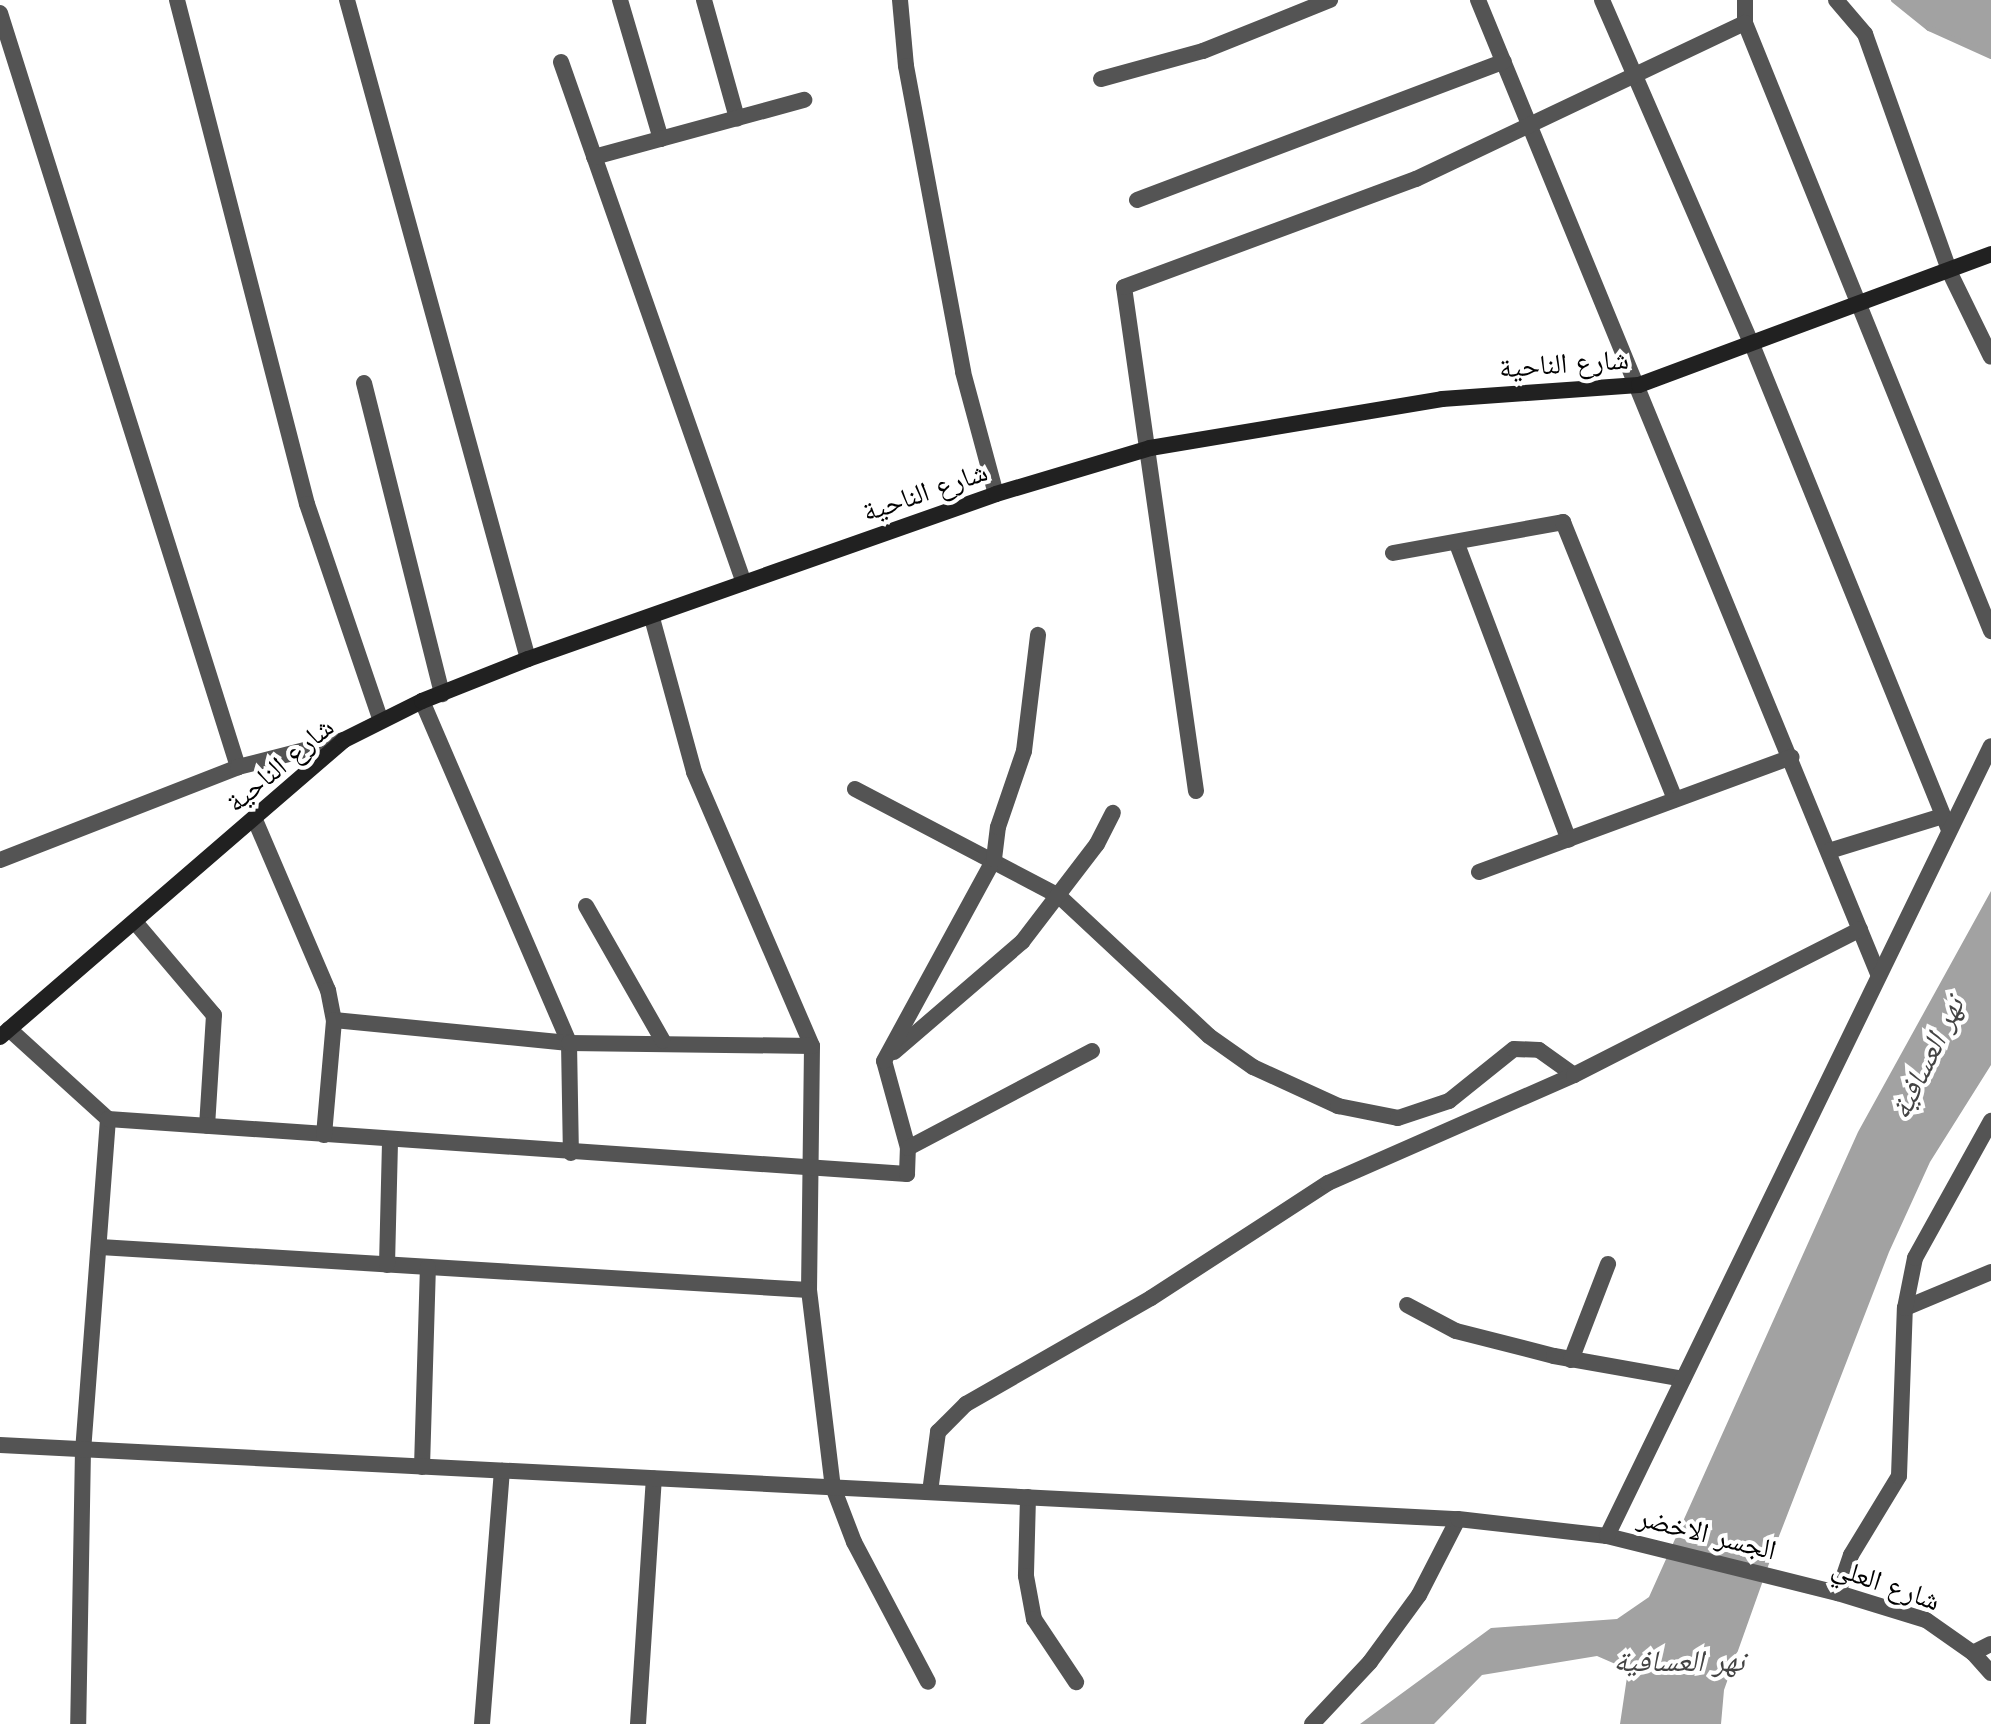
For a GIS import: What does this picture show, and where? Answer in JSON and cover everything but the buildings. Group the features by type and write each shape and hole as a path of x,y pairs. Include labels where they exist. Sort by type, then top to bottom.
{"main road":[{"name":"شارع الناحية","path":"4,1033 255,820 344,740 422,701 528,659 652,618 996,494 1150,448 1442,399 1639,385 1753,347 1859,304 1950,273 1986,256"}],"street":[{"path":"177,0 307,504 381,721"},
{"path":"347,0 528,659"},
{"path":"620,0 661,139"},
{"path":"704,0 737,118"},
{"path":"900,0 906,66 963,372 996,494"},
{"path":"1101,79 1203,51 1330,0"},
{"path":"1478,0 1533,125 1878,974"},
{"path":"1602,0 1636,71 1753,347 1946,823"},
{"path":"1745,0 1745,23 1991,631"},
{"path":"1836,0 1865,34 1950,273 1991,357"},
{"path":"0,13 238,767"},
{"path":"1196,791 1150,448 1124,287 1416,179 1533,125 1636,71 1745,23"},
{"path":"1137,200 1504,61"},
{"path":"561,62 744,583"},
{"path":"594,157 804,100"},
{"path":"364,383 442,694"},
{"path":"1393,553 1457,544 1563,522 1675,799"},
{"path":"1457,544 1569,840"},
{"path":"652,618 694,772 812,1046 808,1170 809,1290 833,1487 854,1542 928,1682"},
{"path":"4,1033 108,1119 808,1170 907,1174 908,1148 884,1061 994,859 998,827 1024,751 1038,635"},
{"path":"422,701 569,1043 571,1153"},
{"path":"0,860 238,767 344,740"},
{"path":"1607,1536 1878,974 1946,823 1991,746"},
{"path":"1479,872 1792,757"},
{"path":"855,789 994,859 1059,896 1209,1036 1253,1067 1338,1106 1398,1118 1449,1101 1514,1049 1539,1050 1574,1075"},
{"path":"884,1061 1022,942 1059,896 1113,813"},
{"path":"255,820 328,990 334,1020 324,1135"},
{"path":"1829,851 1946,823"},
{"path":"586,906 663,1041"},
{"path":"135,922 214,1015 207,1126"},
{"path":"930,1492 938,1432 966,1404 1151,1298 1328,1183 1574,1075 1860,929"},
{"path":"334,1020 569,1043 663,1041 812,1046"},
{"path":"908,1148 1092,1051"},
{"path":"78,1724 83,1449 108,1119"},
{"path":"1838,1593 1851,1555 1899,1476 1905,1308 1915,1258 1991,1121"},
{"path":"387,1265 390,1140"},
{"path":"100,1247 809,1290"},
{"path":"1571,1360 1608,1264"},
{"path":"422,1467 428,1267"},
{"path":"1905,1308 1991,1272"},
{"path":"1407,1305 1456,1331 1571,1360 1683,1379"},
{"name":"الجسر الاخضر","path":"0,1445 1458,1519 1607,1536 1796,1582"},
{"path":"482,1724 502,1471"},
{"path":"638,1724 654,1479"},
{"path":"1028,1497 1026,1576 1034,1619 1076,1682"},
{"path":"1312,1724 1370,1662 1419,1595 1458,1519"},
{"name":"شارع العلي","path":"1796,1582 1926,1620 1973,1653 1991,1673"},
{"path":"1973,1653 1991,1644"}],"water":[{"path":"1894,0 1991,0 1991,56 1929,28"},
{"name":"نهر العسافية","path":"1991,891 1991,1065 1930,1162 1889,1252 1776,1544 1724,1690 1721,1724 1620,1724 1627,1677 1620,1666 1597,1656 1482,1675 1434,1724 1360,1724 1491,1628 1617,1619 1649,1597 1858,1132"}],"waterway":[{"path":"1894,0 1929,28 1991,56"}]}
